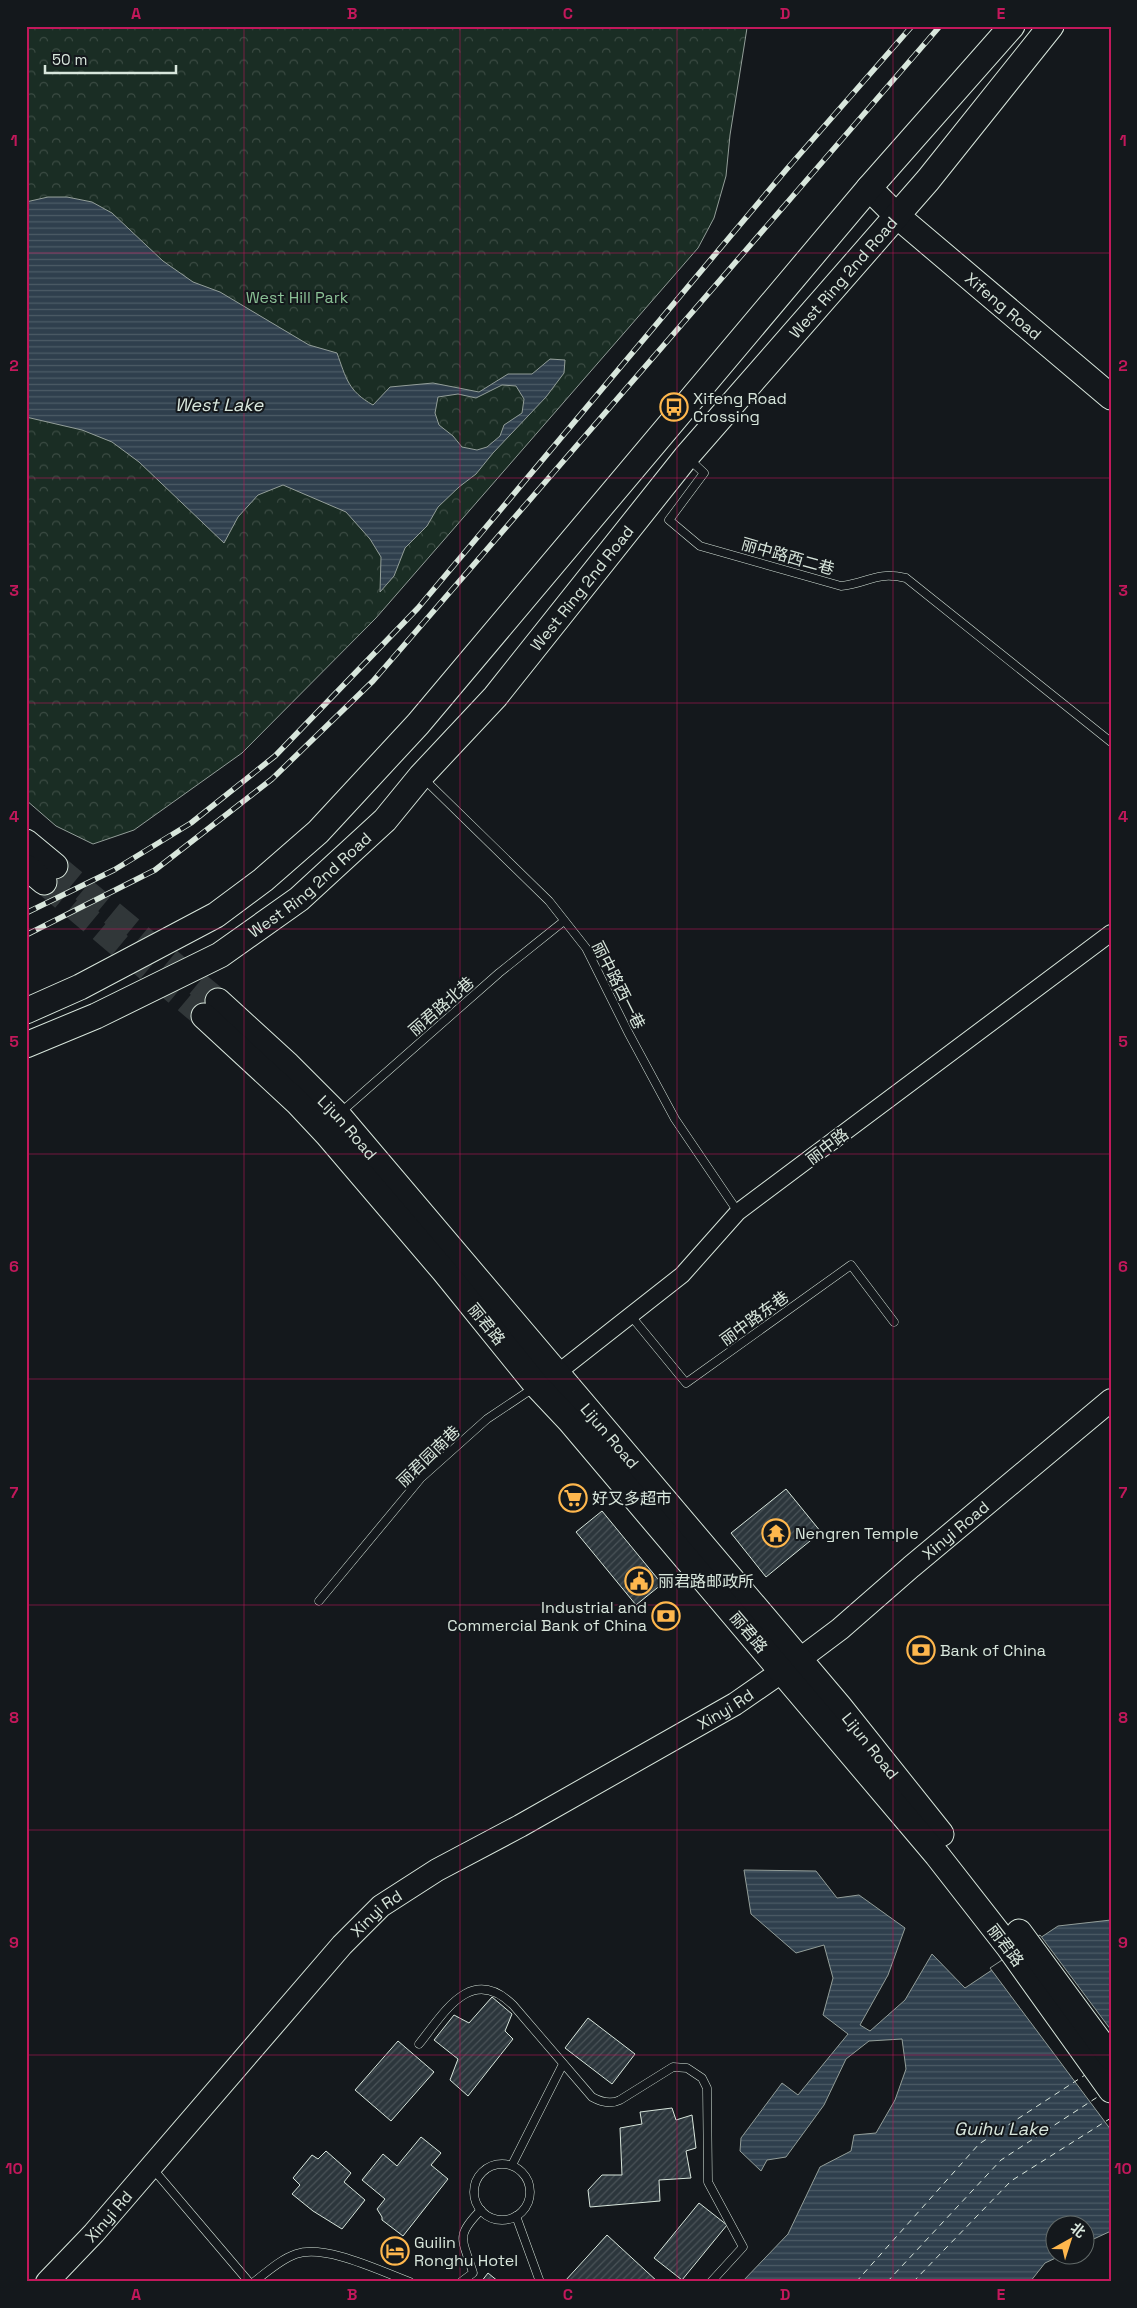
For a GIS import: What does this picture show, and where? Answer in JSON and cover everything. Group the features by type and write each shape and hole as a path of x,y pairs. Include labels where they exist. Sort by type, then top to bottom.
{"main road":[{"name":"West Ring 2nd Road","path":"26,1011 80,987 216,915 263,880 318,832 418,724 869,188 1012,26"},
{"name":"West Ring 2nd Road","path":"26,1045 96,1016 220,955 299,899 385,820 420,776 494,697 686,457 928,180 1051,26"},
{"name":"Xifeng Road","path":"869,188 896,215 1111,397"},
{"path":"26,842 42,871"},
{"name":"Lijun Road","path":"211,1008 288,1065 338,1115 419,1208 546,1380 791,1665 1014,1940"},
{"name":"丽君路","path":"211,1008 327,1134 444,1271 546,1380"},
{"name":"Xinyi Road","path":"791,1665 840,1629 911,1567 1111,1400"},
{"name":"Xinyi Rd","path":"47,2282 94,2232 342,1945 381,1906 437,1870 520,1826 735,1704 791,1665"},
{"path":"1014,1940 1111,2057"},
{"name":"丽君路","path":"1014,1940 1111,2090"}],"street":[{"name":"丽中路","path":"546,1380 682,1275 738,1212 1111,933"}],"lane":[{"name":"丽中路西二巷","path":"686,457 704,473 669,520 700,546 841,586 859,584 874,576 889,574 906,578 1111,742"},
{"name":"丽中路西一巷","path":"420,776 549,901 586,948 675,1119 738,1212"},
{"name":"丽君路北巷","path":"338,1115 499,973 564,921"},
{"name":"丽中路东巷","path":"631,1316 686,1383 851,1265 894,1322"},
{"name":"丽君园南巷","path":"319,1600 421,1478 487,1419 546,1380"},
{"path":"419,2044 452,2002 462,1994 473,1990 489,1990 503,1995 513,2005 592,2097 608,2103 620,2100 666,2069 680,2066 694,2071 705,2082 707,2088 708,2182 743,2247 711,2282"},
{"path":"512,2165 563,2064"},
{"path":"494,2165 512,2165 526,2177 530,2194 523,2210 516,2216 497,2220 481,2210 476,2202 475,2184 486,2169 494,2165"},
{"path":"151,2166 249,2282"},
{"path":"461,2282 473,2273 462,2239 463,2232 481,2210"},
{"path":"516,2216 540,2282"},
{"path":"254,2282 294,2254 306,2251 323,2251 410,2282"}],"green space":[{"name":"West Hill Park","path":"26,26 747,26 730,135 726,176 714,218 698,248 376,618 242,753 134,830 93,844 56,826 26,800"}],"water":[{"name":"West Lake","path":"48,197 67,197 92,202 112,213 163,261 193,282 220,292 309,345 337,353 346,377 353,389 373,405 390,387 433,383 479,392 508,374 532,374 550,359 565,360 564,373 546,397 493,453 476,474 438,507 427,526 405,548 394,576 380,592 381,557 370,539 346,512 283,485 258,495 238,517 224,543 139,462 112,442 82,430 26,417 26,202","holes":["502,385 516,386 524,399 522,413 504,425 500,436 487,447 477,450 462,447 453,436 439,425 435,413 438,397 458,394 476,398"]},
{"name":"Guihu Lake","path":"744,1870 816,1871 837,1898 859,1895 905,1928 888,1975 860,2025 870,2031 905,2000 932,1954 965,1988 1058,1926 1111,1920 1111,2231 1094,2239 1094,2216 1044,2216 1044,2264 1030,2282 742,2282 788,2234 820,2167 851,2151 854,2135 876,2133 895,2100 906,2069 902,2039 869,2041 846,2059 824,2105 786,2157 767,2160 761,2171 740,2151 741,2138 782,2083 798,2095 848,2034 823,2015 833,1978 824,1945 796,1953 751,1914"}],"pier":[{"path":"1040,1935 1111,2030 1111,2130 990,1968"}],"building":[{"name":"Nengren Temple","path":"786,1489 821,1532 766,1577 731,1533"},
{"path":"602,1511 662,1584 636,1605 576,1532"},
{"path":"492,1997 512,2014 505,2031 513,2039 468,2096 450,2080 458,2059 434,2040 454,2015 469,2023"},
{"path":"588,2018 635,2054 612,2084 565,2048"},
{"path":"398,2041 434,2072 391,2121 355,2090"},
{"path":"672,2108 676,2120 692,2115 696,2148 686,2151 691,2178 659,2180 660,2201 590,2207 588,2190 602,2175 622,2175 620,2128 642,2124 640,2112"},
{"path":"421,2137 441,2153 431,2165 448,2179 403,2236 382,2220 377,2209 385,2199 362,2180 383,2154 397,2166"},
{"path":"326,2151 351,2173 344,2182 365,2200 342,2229 313,2211 292,2194 300,2185 293,2178 312,2155 318,2159"},
{"path":"699,2203 727,2225 682,2280 654,2258"},
{"path":"607,2235 658,2282 565,2281"},
{"path":"488,2273 499,2282 481,2282"}],"ferry route":[{"path":"856,2282 979,2144 1085,2075"},
{"path":"887,2282 1001,2160 1099,2096"},
{"path":"913,2282 1011,2181 1111,2118"}],"tunnel":[{"path":"55,866 218,1001"},
{"path":"44,882 204,1016"}],"railway":[{"path":"26,913 114,870 191,823 275,756 418,608 786,170 912,26"},
{"path":"26,935 155,870 272,779 373,681 940,26"}],"place":[{"name":"Xifeng Road Crossing","path":"674,407"},
{"name":"好又多超市","path":"573,1498"},
{"name":"Nengren Temple","path":"776,1533"},
{"name":"丽君路邮政所","path":"639,1581"},
{"name":"Industrial and Commercial Bank of China","path":"666,1616"},
{"name":"Bank of China","path":"921,1650"},
{"name":"Guilin Ronghu Hotel","path":"395,2251"}]}
